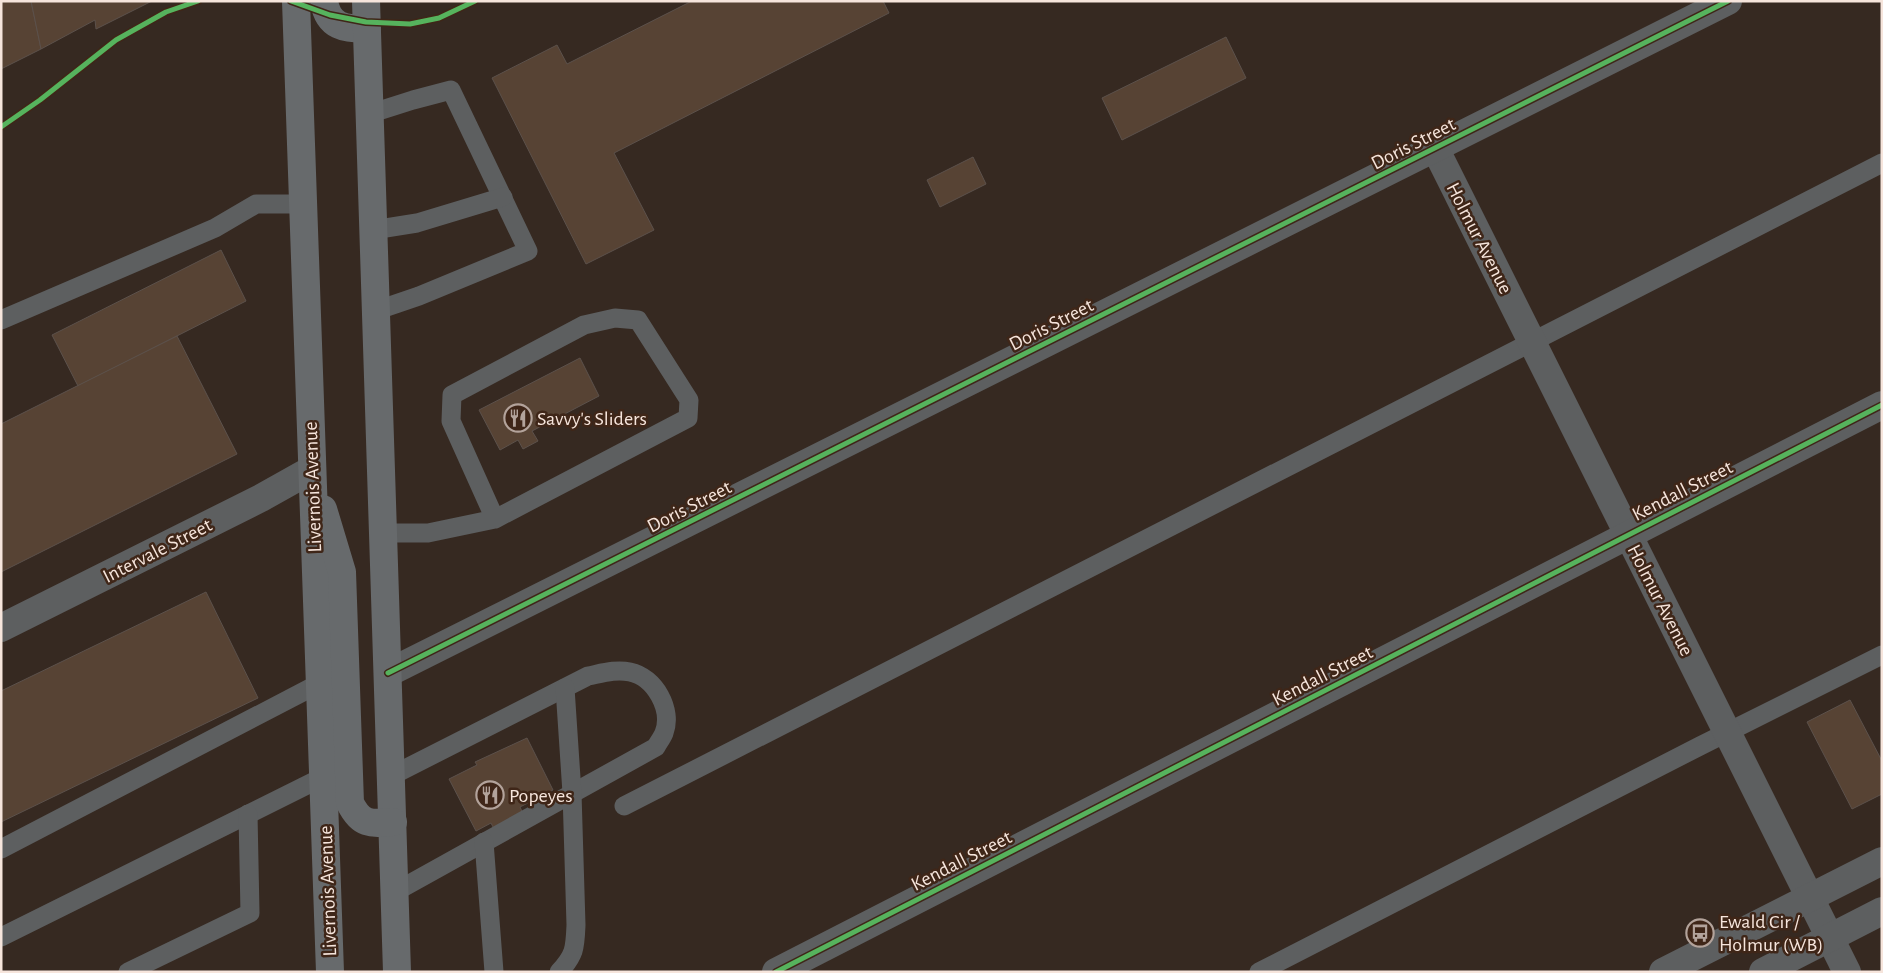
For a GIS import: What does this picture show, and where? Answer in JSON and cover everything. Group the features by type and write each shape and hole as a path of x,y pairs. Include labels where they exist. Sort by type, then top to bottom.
{"main road":[{"name":"Livernois Avenue","path":"296,1 330,972"},
{"path":"324,1 325,8 340,27 345,29 367,29"},
{"path":"366,1 397,972"},
{"path":"311,470 342,572 350,803 360,819 367,822 393,822"}],"street":[{"name":"Doris Street","path":"388,673 1435,148 1713,5"},
{"name":"Holmur Avenue","path":"1435,148 1847,972"},
{"name":"Kendall Street","path":"776,972 1882,405"},
{"name":"Intervale Street","path":"1,628 261,498 311,470"},
{"path":"1663,972 1882,860"},
{"path":"1763,972 1882,911"}],"lane":[{"path":"369,114 451,90 528,251 419,296 376,311"},
{"path":"624,806 1882,163"},
{"path":"373,230 417,223 503,197"},
{"path":"1,320 215,228 256,204 304,204"},
{"path":"383,534 428,534 495,519 688,418 689,400 638,320 615,318 584,324 452,395 451,421 495,519"},
{"path":"1259,972 1727,732 1882,655"},
{"path":"391,776 588,676 612,671 632,672 646,679 660,695 666,711 664,733 656,747 395,892"},
{"path":"1,849 320,683"},
{"path":"559,972 570,960 575,947 576,925 572,793 565,688"},
{"path":"1,936 323,777"},
{"path":"128,972 250,913 248,814"},
{"path":"484,842 494,972"}],"building":[{"path":"1,1 31,1 41,49 1,69"},
{"path":"31,1 152,1 96,29 95,20 41,49"},
{"path":"692,1 883,1 889,13 614,153 654,230 586,264 492,78 557,45 567,64"},
{"path":"1226,37 1246,78 1122,140 1102,98"},
{"path":"973,157 986,184 940,207 927,180"},
{"path":"221,250 246,301 78,386 52,335"},
{"path":"177,336 237,454 1,572 1,424"},
{"path":"580,358 599,396 532,431 538,441 523,449 518,440 500,450 479,410"},
{"path":"206,592 258,698 1,822 1,691"},
{"path":"1850,700 1882,761 1882,794 1852,809 1807,722"},
{"path":"527,738 553,790 520,807 524,816 495,831 491,823 476,831 449,779 477,765 475,762"}],"cycle path":[{"path":"1,127 40,100 116,40 166,12 198,1"},
{"path":"291,1 330,15 366,22 410,24 439,18 475,1"},
{"path":"388,673 1728,1"},
{"path":"776,972 1882,405"}],"place":[{"name":"Savvy's Sliders","path":"518,418"},
{"name":"Popeyes","path":"490,795"},
{"name":"Ewald Cir / Holmur (WB)","path":"1700,933"}]}
